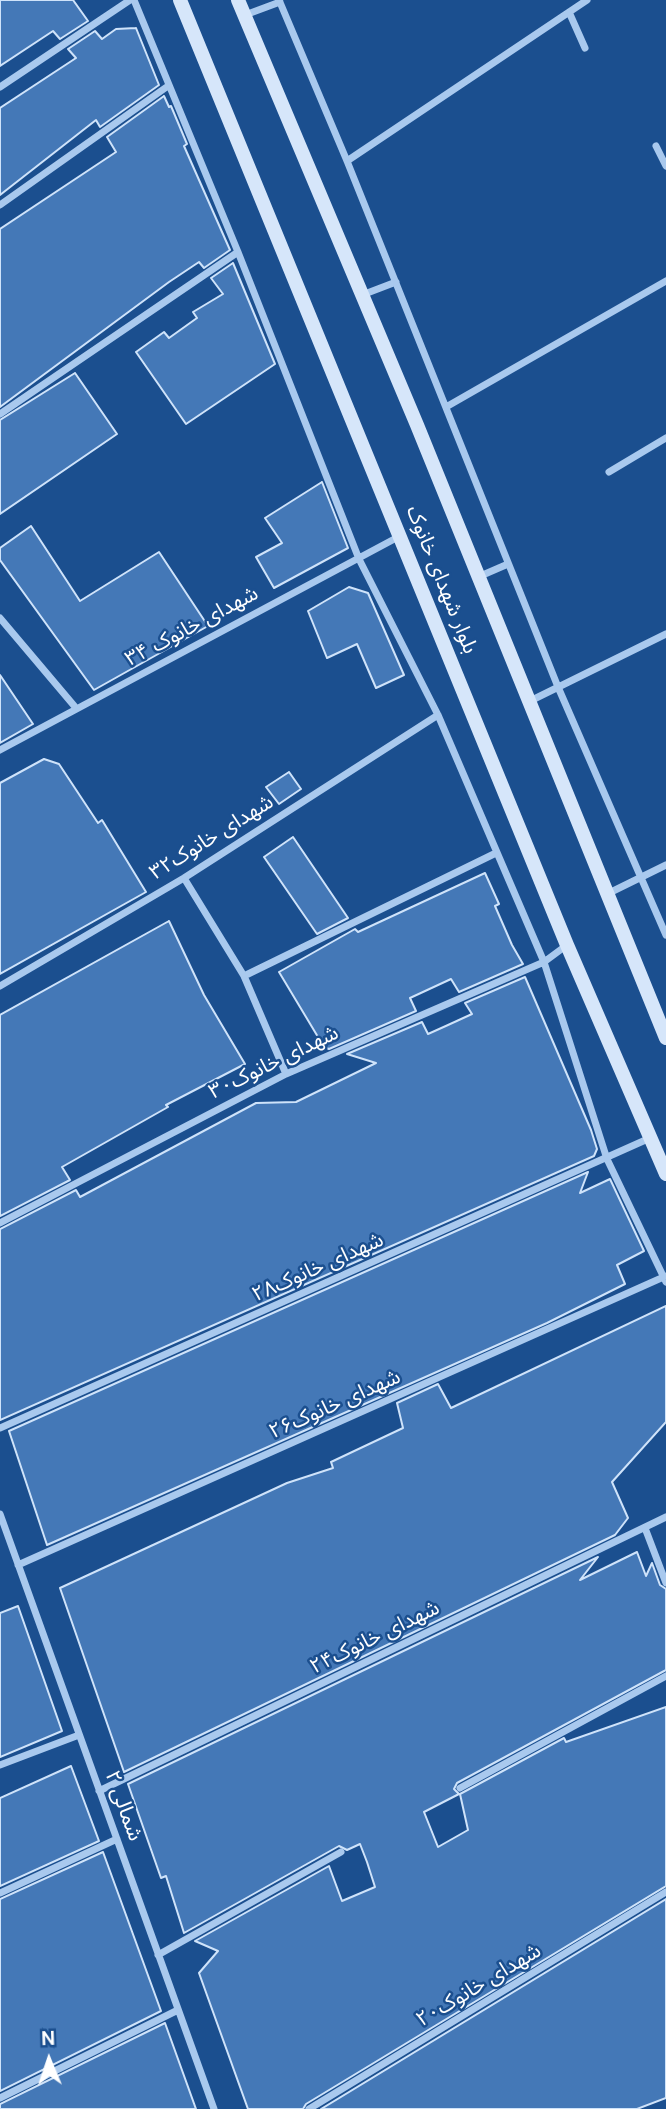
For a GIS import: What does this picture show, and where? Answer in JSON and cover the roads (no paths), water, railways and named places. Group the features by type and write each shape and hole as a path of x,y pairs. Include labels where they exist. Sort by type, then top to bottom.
{"main road":[{"name":"بلوار شهدای خانوک","path":"180,0 568,945 666,1174"},
{"name":"بلوار شهدای خانوک","path":"238,0 362,295 666,1038"}],"street":[{"path":"0,87 132,0 238,252 359,559 438,715 544,962 607,1159 665,1278"},
{"path":"347,161 587,0"},
{"path":"245,15 279,1 347,161 558,687 666,935"},
{"path":"569,12 585,48"},
{"path":"0,205 168,86"},
{"path":"656,146 666,166"},
{"path":"0,414 238,252"},
{"path":"446,407 666,281"},
{"path":"362,295 396,282"},
{"path":"609,472 666,438"},
{"name":"۳۴ شهدای خانوک","path":"0,750 401,535"},
{"path":"478,578 508,564"},
{"path":"0,618 76,708"},
{"path":"527,702 666,634"},
{"name":"شهدای خانوک۳۲","path":"0,986 184,878 438,715"},
{"path":"244,976 496,853"},
{"path":"606,894 666,865"},
{"path":"184,878 244,976 286,1074"},
{"name":"شهدای خانوک۳۰","path":"0,1223 286,1074 544,962 568,945"},
{"name":"شهدای خانوک۲۸","path":"0,1428 650,1138"},
{"name":"شهدای خانوک۲۶","path":"18,1565 665,1278"},
{"name":"شمالی ۲","path":"0,1514 214,2109"},
{"name":"شهدای خانوک۲۴","path":"99,1791 666,1517"},
{"path":"645,1528 666,1583"},
{"path":"460,1788 666,1676"},
{"path":"0,1765 79,1735"},
{"path":"0,1893 117,1839"},
{"path":"159,1955 341,1852"},
{"name":"شهدای خانوک۲۰","path":"309,2109 666,1892"},
{"path":"0,2098 178,2010"}]}
